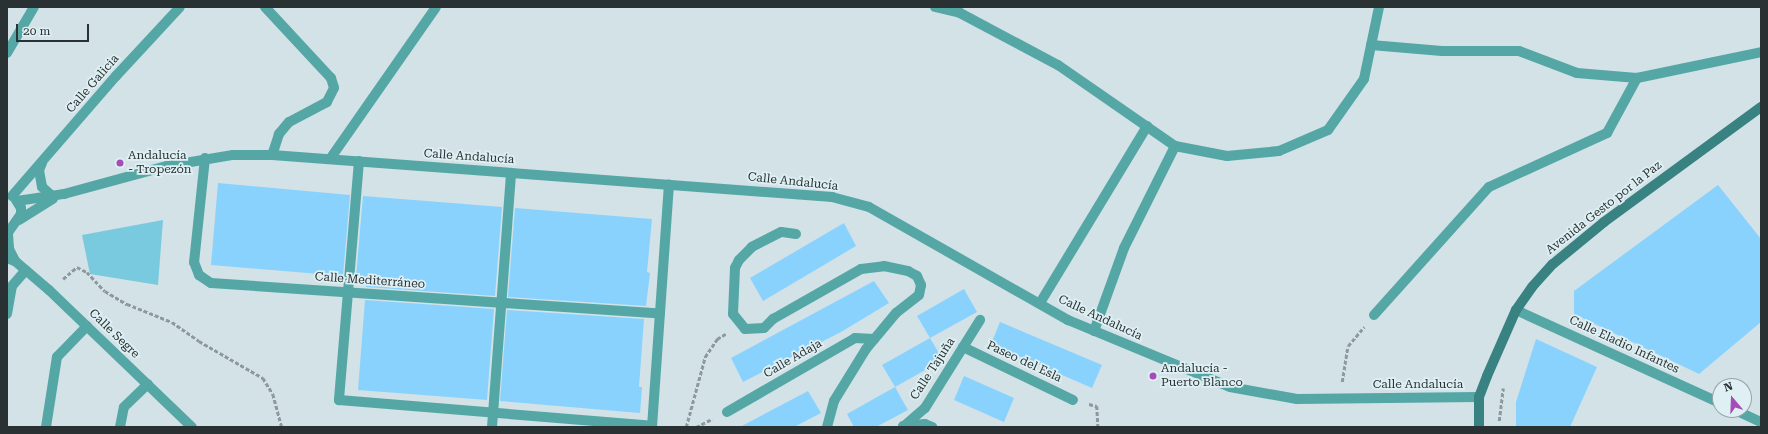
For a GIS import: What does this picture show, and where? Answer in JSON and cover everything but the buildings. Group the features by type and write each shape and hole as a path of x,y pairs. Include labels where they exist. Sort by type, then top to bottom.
{"main road":[{"name":"Avenida Gesto por la Paz","path":"1479,427 1480,397 1516,310 1532,287 1553,264 1604,222 1761,106"}],"street":[{"path":"7,53 34,7"},
{"name":"Calle Galicia","path":"12,197 116,76 180,7"},
{"path":"265,7 331,78 334,88 327,102 289,122 279,134 272,155"},
{"path":"330,159 436,7"},
{"path":"934,7 960,13 1058,65 1175,146 1227,156 1279,151 1328,130 1364,79 1379,7"},
{"path":"1371,45 1442,51 1519,51 1577,73 1637,78 1761,52"},
{"path":"1374,315 1489,187 1607,133 1637,78"},
{"path":"1040,303 1147,126"},
{"path":"1094,330 1124,248 1175,146"},
{"name":"Calle Andalucía","path":"12,197 53,197 205,158 272,155 832,197 869,207 1040,303 1094,330 1230,387 1297,399 1480,397"},
{"name":"Calle Mediterráneo","path":"205,158 194,256 195,269 199,275 211,283 660,314"},
{"path":"43,161 39,178 46,193 53,197"},
{"path":"359,161 339,400 652,426 670,185"},
{"path":"492,427 511,173"},
{"name":"Calle Andalucía","path":"7,234 20,220 64,194"},
{"path":"12,197 21,208 20,220"},
{"path":"796,234 781,232 752,247 739,260 736,268 733,314 739,325 751,330 764,328 773,319 861,269 884,266 913,273 921,285 919,295 896,313 874,339 834,401 827,427"},
{"name":"Calle Segre","path":"7,234 11,260 26,270 49,290 190,426"},
{"path":"7,314 12,286 26,270"},
{"name":"Calle Eladio Infantes","path":"1516,310 1712,399"},
{"name":"Calle Tajuña","path":"903,427 924,408 980,320"},
{"path":"46,427 57,357 87,326"},
{"name":"Calle Adaja","path":"727,412 855,338 874,339"},
{"name":"Paseo del Esla","path":"963,347 1073,400"},
{"path":"120,427 124,407 148,384"},
{"path":"903,427 925,424 932,427"}],"path":[{"path":"49,290 77,267 87,272 105,291 127,304 172,322 199,342 263,378 273,394 282,427"},
{"path":"1340,398 1348,346 1374,315"},
{"path":"686,427 705,357 717,339 739,325"},
{"path":"1498,427 1499,404 1504,386"},
{"path":"1073,400 1097,406 1098,427"}],"shaded area":[{"path":"163,220 158,285 90,274 82,235"}],"place":[{"name":"Andalucía - Tropezón","path":"120,163"},
{"name":"Andalucía - Puerto Blanco","path":"1153,376"}]}
